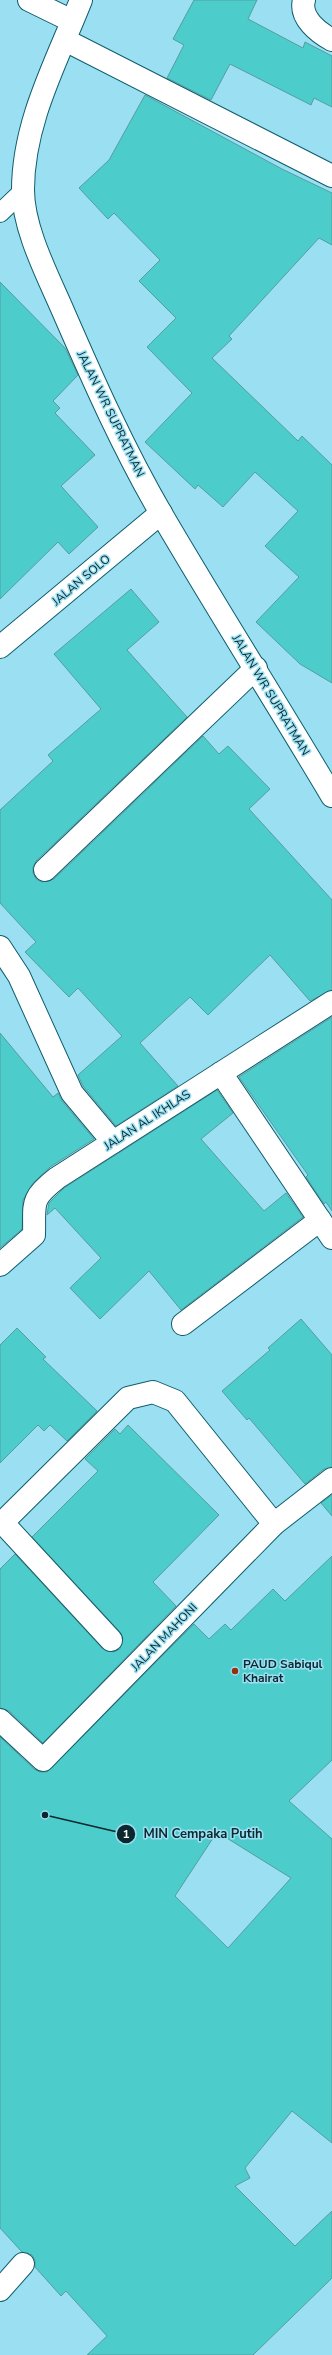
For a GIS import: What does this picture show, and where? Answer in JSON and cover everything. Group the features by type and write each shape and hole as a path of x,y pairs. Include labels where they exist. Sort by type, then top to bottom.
{"street":[{"path":"28,0 69,31 332,176"},
{"name":"JALAN WR SUPRATMAN","path":"81,0 40,99 29,136 23,191 27,219 47,272 91,376 161,513 332,796"},
{"path":"304,0 303,4 308,20 316,30 332,40"},
{"name":"JALAN SOLO","path":"0,647 161,513"},
{"path":"45,870 256,668"},
{"path":"0,947 19,976 72,1092 114,1142"},
{"name":"JALAN AL IKHLAS","path":"0,1264 34,1235 33,1211 36,1198 44,1188 332,1002"},
{"path":"221,1073 332,1238"},
{"path":"183,1324 320,1220"},
{"path":"111,1640 1,1524 128,1398 153,1392 175,1401 274,1524"},
{"name":"JALAN MAHONI","path":"0,1720 43,1760 274,1524 332,1479"},
{"path":"0,2290 23,2264"}],"lane":[{"path":"0,213 23,191"}],"building":[{"path":"194,0 257,0 248,19 303,48 305,42 332,56 332,107 314,98 311,105 230,64 211,100 167,78 184,45 173,39"},
{"path":"145,95 282,169 332,193 332,245 319,238 229,336 232,339 212,358 298,441 302,436 332,465 332,683 300,664 256,622 299,577 265,546 298,511 255,472 223,507 198,485 195,489 145,442 192,393 147,347 176,318 139,281 160,260 114,213 108,219 79,188 109,160"},
{"path":"0,282 65,348 78,375 53,401 60,408 55,413 95,455 61,486 98,527 69,554 58,542 0,599"},
{"path":"131,589 159,622 127,650 187,717 36,861 33,867 33,873 36,879 42,882 54,879 203,736 219,754 228,746 270,789 249,809 332,900 332,990 310,1001 270,955 208,1015 190,997 140,1043 178,1086 116,1126 83,1086 78,1075 122,1036 78,988 69,997 25,952 36,942 0,903 0,810 53,761 48,755 101,709 54,654"},
{"path":"332,1017 332,1211 326,1202 324,1204 306,1177 308,1175 239,1077"},
{"path":"0,1033 53,1097 58,1093 62,1101 94,1139 50,1167 33,1183 23,1200 22,1229 0,1248"},
{"path":"217,1090 233,1113 201,1139 264,1211 286,1193 303,1217 181,1310 149,1271 100,1319 70,1288 101,1258 55,1208 47,1215 49,1203 64,1188"},
{"path":"301,1319 332,1355 332,1467 324,1469 305,1484 249,1418 247,1420 222,1391 270,1350 268,1348"},
{"path":"17,1328 46,1357 43,1359 97,1411 67,1441 50,1425 44,1431 38,1425 0,1463 0,1345"},
{"path":"128,1425 219,1515 153,1582 176,1606 43,1743 9,1711 0,1708 0,1569 15,1554 102,1648 113,1652 120,1649 123,1638 120,1632 32,1537 98,1471 85,1459 115,1429 120,1434"},
{"path":"332,1495 332,1516 321,1503"},
{"path":"332,1556 332,1760 289,1801 332,1839 332,2143 292,2111 245,2168 250,2178 235,2186 295,2246 332,2211 332,2278 253,2355 87,2355 107,2336 66,2291 61,2296 35,2267 35,2260 32,2255 22,2252 0,2228 0,1737 34,1769 40,1772 47,1772 194,1624 209,1639 225,1624 231,1630 273,1589 285,1601","holes":["217,1832 291,1878 228,1948 175,1896"]}],"place":[{"name":"PAUD Sabiqul Khairat","path":"235,1671"},
{"name":"MIN Cempaka Putih","path":"45,1815"}]}
